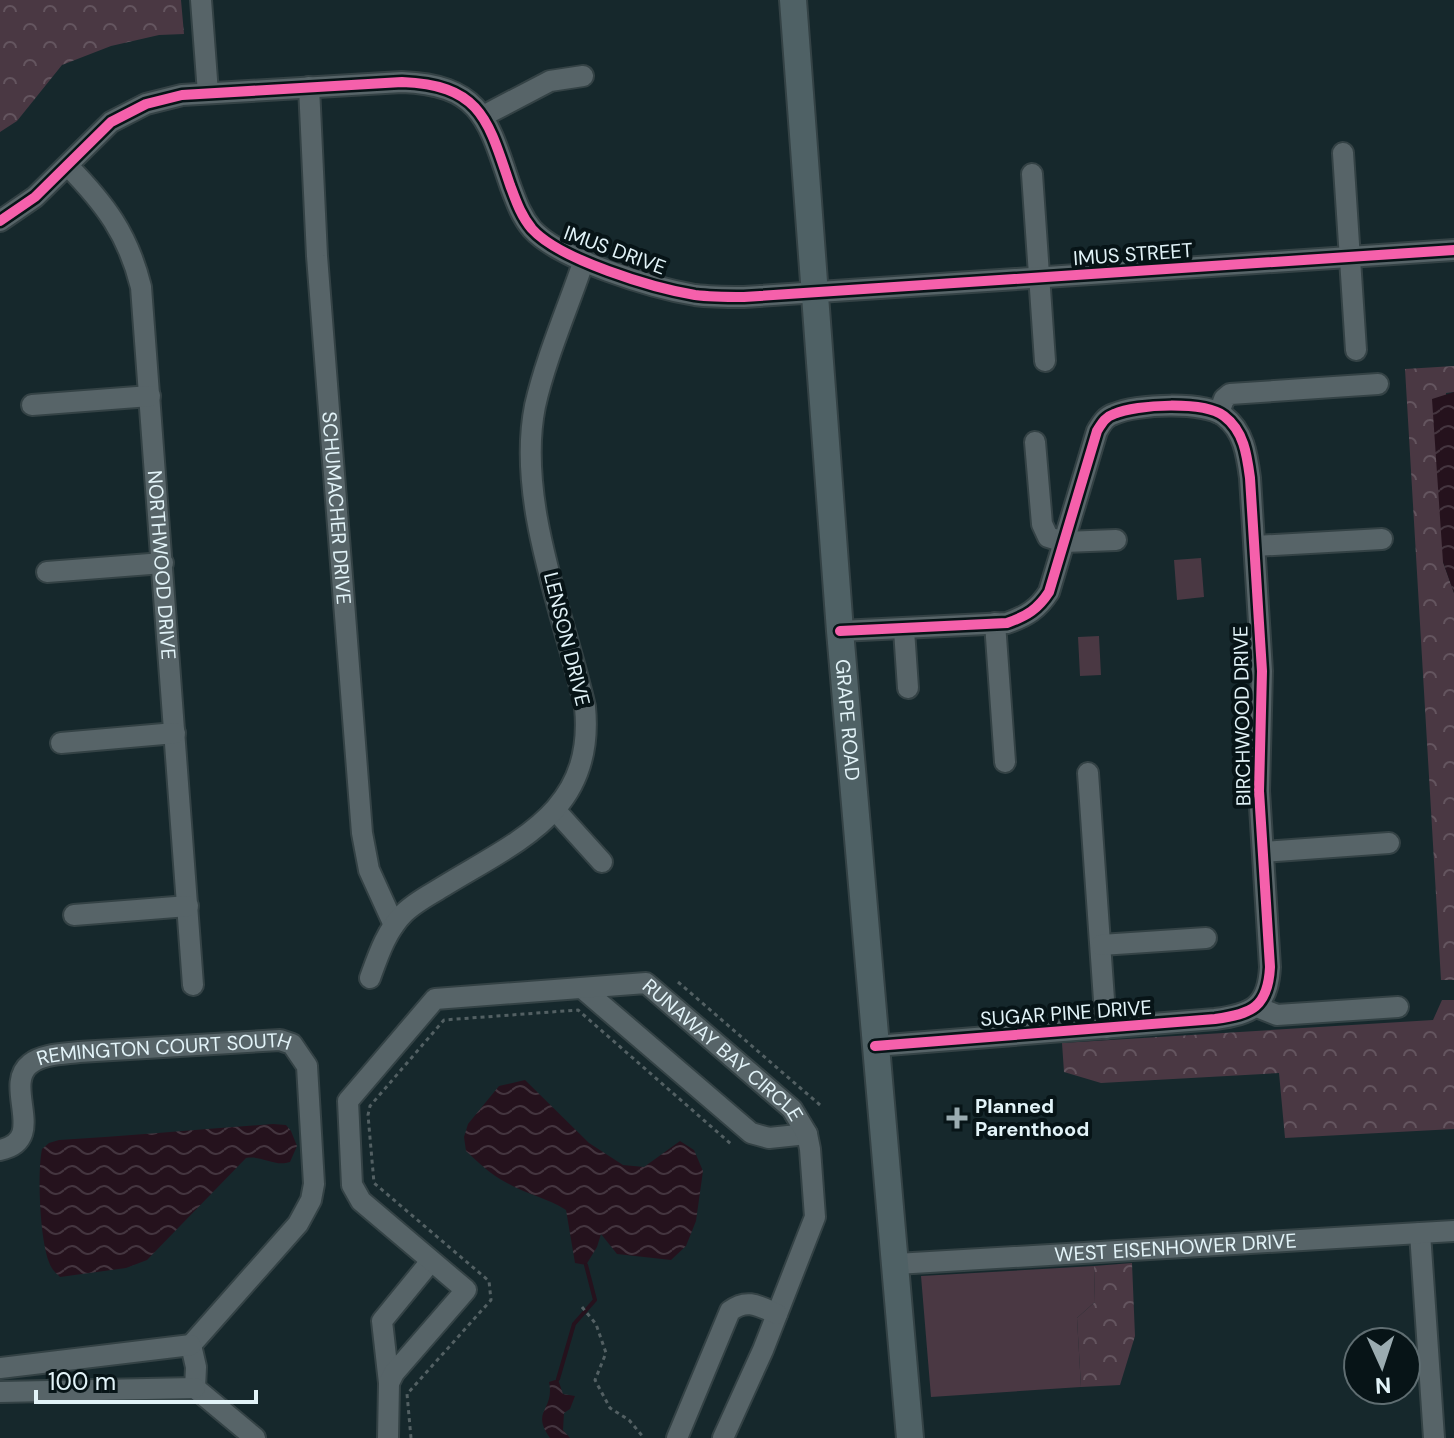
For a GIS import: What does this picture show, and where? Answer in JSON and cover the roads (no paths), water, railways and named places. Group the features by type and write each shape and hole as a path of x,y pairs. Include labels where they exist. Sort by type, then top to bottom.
{"main road":[{"name":"GRAPE ROAD","path":"793,0 840,631 910,1438"}],"street":[{"path":"201,0 208,93"},
{"path":"483,116 550,81 583,76"},
{"name":"IMUS DRIVE","path":"0,221 28,203 111,122 129,111 163,99 208,93 424,83 446,88 466,98 483,116 522,216 553,247 673,290 697,295 744,297 813,292"},
{"name":"SCHUMACHER DRIVE","path":"309,87 321,316 362,833 369,870 394,925"},
{"path":"1343,153 1356,350"},
{"name":"NORTHWOOD DRIVE","path":"68,166 115,221 135,261 144,309 193,985"},
{"path":"1032,174 1045,361"},
{"name":"IMUS STREET","path":"813,292 1454,250"},
{"name":"LENSON DRIVE","path":"370,978 394,925 405,912 526,836 556,811 568,793 585,751 587,728 579,680 535,510 530,453 536,405 584,260"},
{"path":"1226,419 1224,399 1230,394 1378,384"},
{"path":"32,405 150,396"},
{"path":"840,631 995,623 1026,616 1040,606 1049,592 1097,431 1103,421 1112,414 1126,410 1194,405 1211,408 1226,419"},
{"name":"BIRCHWOOD DRIVE","path":"1226,419 1247,454 1262,671 1259,791 1270,984 1257,1007"},
{"path":"1035,442 1042,524 1048,537 1064,542 1116,540"},
{"path":"1255,546 1382,539"},
{"path":"47,572 163,563"},
{"path":"995,623 1005,762"},
{"path":"904,630 908,688"},
{"path":"61,743 175,733"},
{"path":"1088,773 1106,1028"},
{"path":"556,811 602,862"},
{"path":"1263,852 1389,843"},
{"path":"74,915 188,906"},
{"path":"1101,945 1206,938"},
{"name":"RUNAWAY BAY CIRCLE","path":"389,1383 394,1373 466,1290 361,1201 352,1185 348,1101 435,999 646,983 792,1109 807,1134 815,1217 723,1438"},
{"name":"RUNAWAY BAY CIRCLE","path":"582,988 751,1133 769,1138 807,1134"},
{"path":"1257,1007 1277,1015 1398,1007"},
{"name":"SUGAR PINE DRIVE","path":"875,1046 1225,1018 1257,1007"},
{"name":"REMINGTON COURT SOUTH","path":"0,1150 16,1143 24,1130 21,1085 24,1072 31,1063 79,1052 280,1040 292,1044 307,1066 314,1184 311,1200 298,1224 191,1345"},
{"name":"WEST EISENHOWER DRIVE","path":"896,1264 1454,1231"},
{"path":"1420,1233 1434,1438"},
{"path":"388,1438 389,1383 382,1321 431,1261"},
{"path":"677,1438 730,1311 743,1303 777,1314"},
{"path":"0,1368 191,1345 196,1367 195,1388"},
{"path":"0,1392 195,1388 255,1438"}],"water":[{"path":"1454,392 1454,593 1443,562 1432,399"},
{"path":"525,1080 589,1143 623,1165 644,1167 680,1141 694,1150 703,1171 696,1221 686,1246 671,1260 617,1254 601,1234 586,1265 575,1263 566,1210 501,1180 466,1151 464,1137 468,1124 499,1086"},
{"path":"286,1125 291,1131 297,1146 290,1162 246,1158 147,1260 126,1268 60,1277 52,1269 43,1238 40,1190 42,1149 49,1143"},
{"path":"558,1379 563,1394 575,1396 570,1409 564,1413 563,1430 570,1438 550,1438 542,1422 549,1399 549,1382"}],"waterway":[{"path":"558,1379 574,1324 595,1300 586,1265"}],"place":[{"name":"Planned Parenthood","path":"957,1118"}]}
